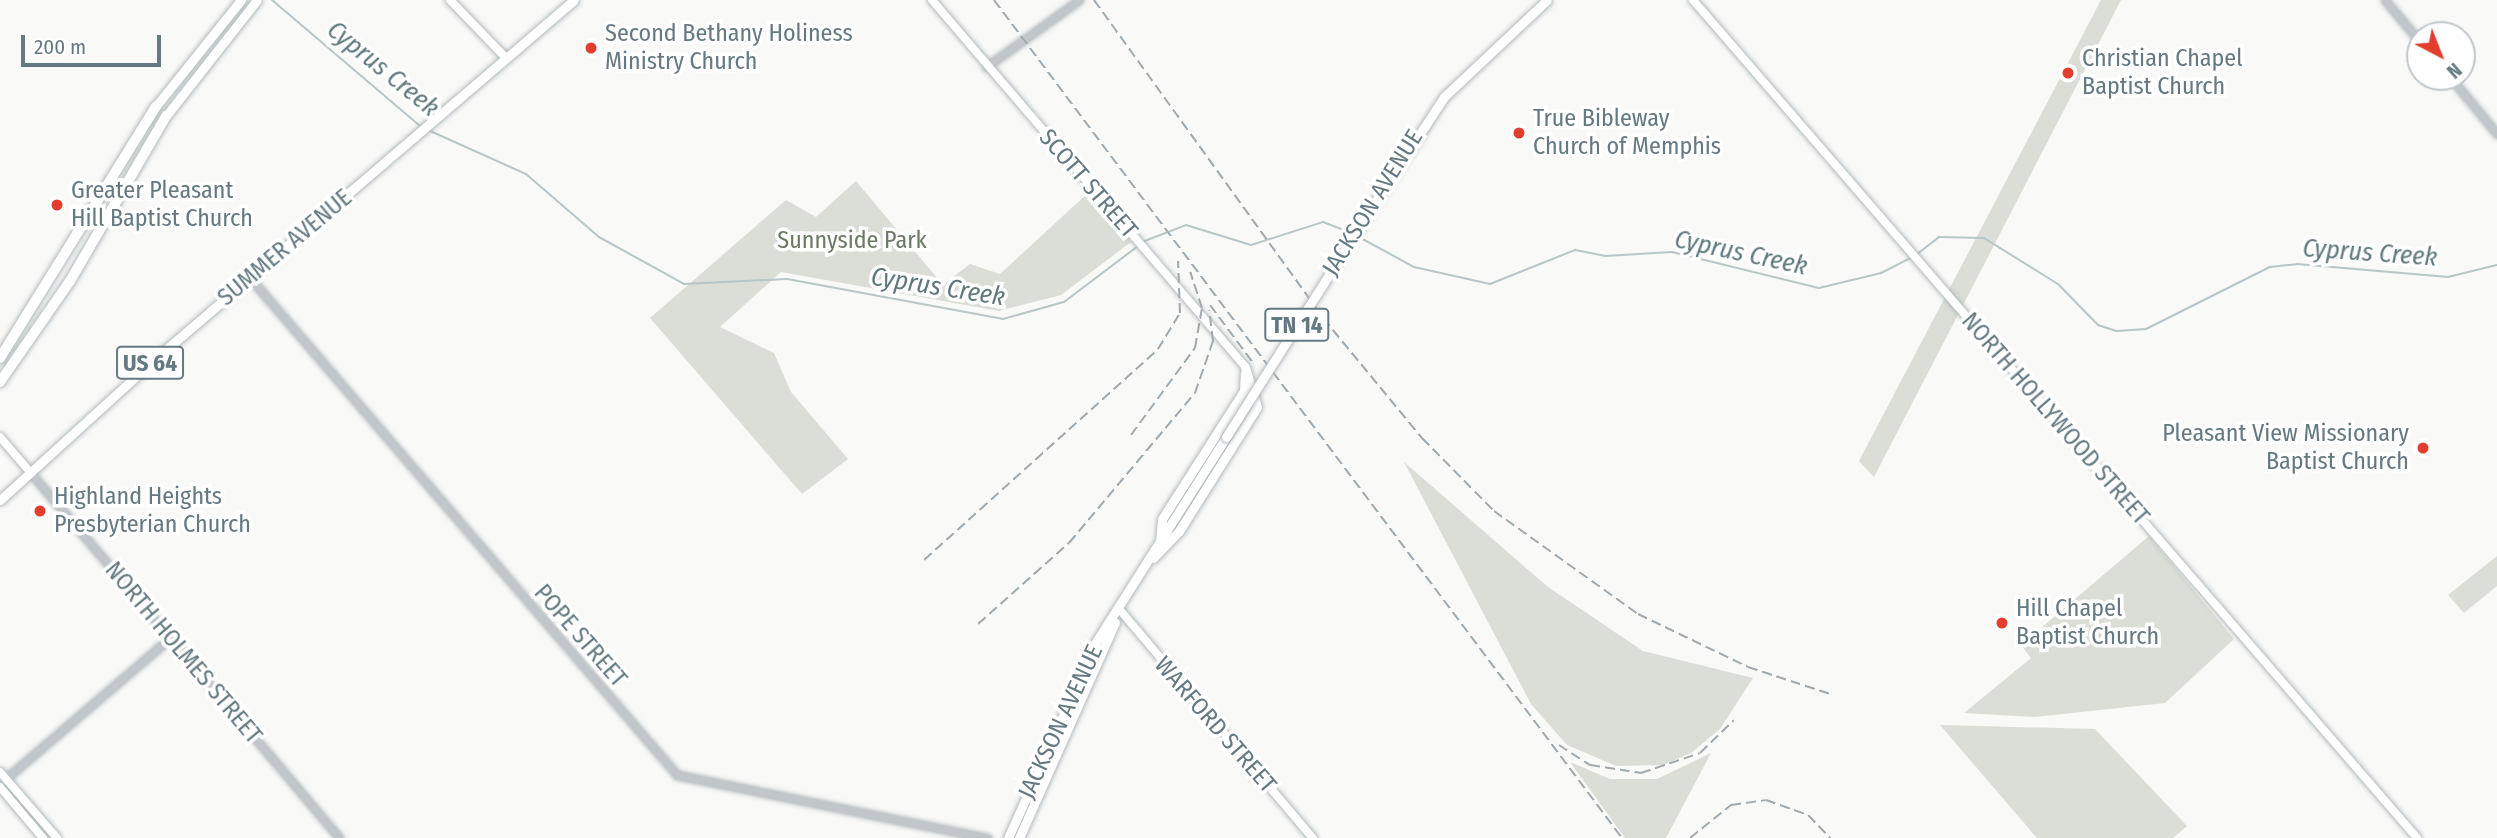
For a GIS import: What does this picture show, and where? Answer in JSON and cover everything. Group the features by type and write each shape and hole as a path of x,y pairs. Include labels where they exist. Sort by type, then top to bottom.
{"highway":[{"path":"0,358 79,236 156,106"},
{"path":"0,382 70,281 166,116"}],"main road":[{"path":"156,106 241,0"},
{"path":"166,116 257,0"},
{"path":"450,0 506,58"},
{"name":"SUMMER AVENUE","path":"0,500 250,278 574,0"},
{"name":"SCOTT STREET","path":"932,0 1245,367"},
{"name":"JACKSON AVENUE","path":"1008,838 1097,642 1120,610 1368,213 1444,97 1547,0"},
{"name":"NORTH HOLLYWOOD STREET","path":"1693,0 2417,838"},
{"path":"1160,543 1162,519 1244,391 1245,367"},
{"path":"1149,561 1179,531 1257,407 1245,367"},
{"name":"NORTH HOLMES STREET","path":"0,437 30,472"},
{"name":"JACKSON AVENUE","path":"1019,838 1120,610"},
{"name":"WARFORD STREET","path":"1120,610 1313,838"},
{"path":"1,780 44,838"},
{"path":"1,780 57,838"}],"street":[{"path":"986,66 1079,0"},
{"path":"2385,0 2406,25"},
{"path":"2462,91 2497,134"},
{"name":"POPE STREET","path":"250,278 677,775 988,838"},
{"name":"NORTH HOLMES STREET","path":"30,472 340,838"},
{"path":"1,780 170,638"}],"green space":[{"path":"2101,0 2121,0 1874,477 1859,461"},
{"name":"Sunnyside Park","path":"856,181 943,285 970,264 1000,274 1089,192 1131,242 1061,295 999,311 781,272 720,327 774,353 791,392 848,459 802,494 650,318 786,200 816,217"},
{"path":"1404,462 1548,587 1643,651 1753,678 1720,729 1691,753 1663,765 1616,766 1567,745 1531,704"},
{"path":"2149,536 2234,639 2165,703 2035,717 1964,713 2031,658 2021,645"},
{"path":"2497,556 2497,586 2464,613 2448,595"},
{"path":"1940,725 2095,729 2187,826 2173,838 2037,838"},
{"path":"1711,753 1666,838 1625,838 1570,762 1610,779 1657,779"}],"waterway":[{"name":"Cyprus Creek","path":"272,0 420,126"},
{"name":"Cyprus Creek","path":"428,130 526,174 599,237 684,284 787,279 1003,319 1064,302 1138,246"},
{"name":"Cyprus Creek","path":"1142,242 1186,225 1251,245 1323,222 1352,233"},
{"name":"Cyprus Creek","path":"1357,236 1414,267 1490,284 1575,250 1605,256 1672,252 1819,288 1881,273 1911,258"},
{"name":"Cyprus Creek","path":"1916,255 1939,237 1984,238 2058,284 2098,325 2117,331 2146,329 2270,267 2297,264 2448,277 2497,265"}],"railway":[{"path":"994,0 1622,838"},
{"path":"1094,0 1323,318 1422,438 1494,511 1638,614 1748,667 1833,695"},
{"path":"924,560 1158,349 1180,313 1178,261"},
{"path":"1131,435 1195,348 1202,308 1190,272"},
{"path":"1210,305 1254,364"},
{"path":"978,624 1069,543 1195,393 1213,341 1209,310"},
{"path":"1559,745 1590,765 1641,773 1700,753 1734,720"},
{"path":"1690,838 1731,805 1766,800 1808,815 1830,838"}],"place":[{"name":"Second Bethany Holiness Ministry Church","path":"591,48"},
{"name":"Christian Chapel Baptist Church","path":"2068,73"},
{"name":"True Bibleway Church of Memphis","path":"1519,133"},
{"name":"Greater Pleasant Hill Baptist Church","path":"57,205"},
{"name":"Pleasant View Missionary Baptist Church","path":"2423,448"},
{"name":"Highland Heights Presbyterian Church","path":"40,511"},
{"name":"Hill Chapel Baptist Church","path":"2002,623"}]}
